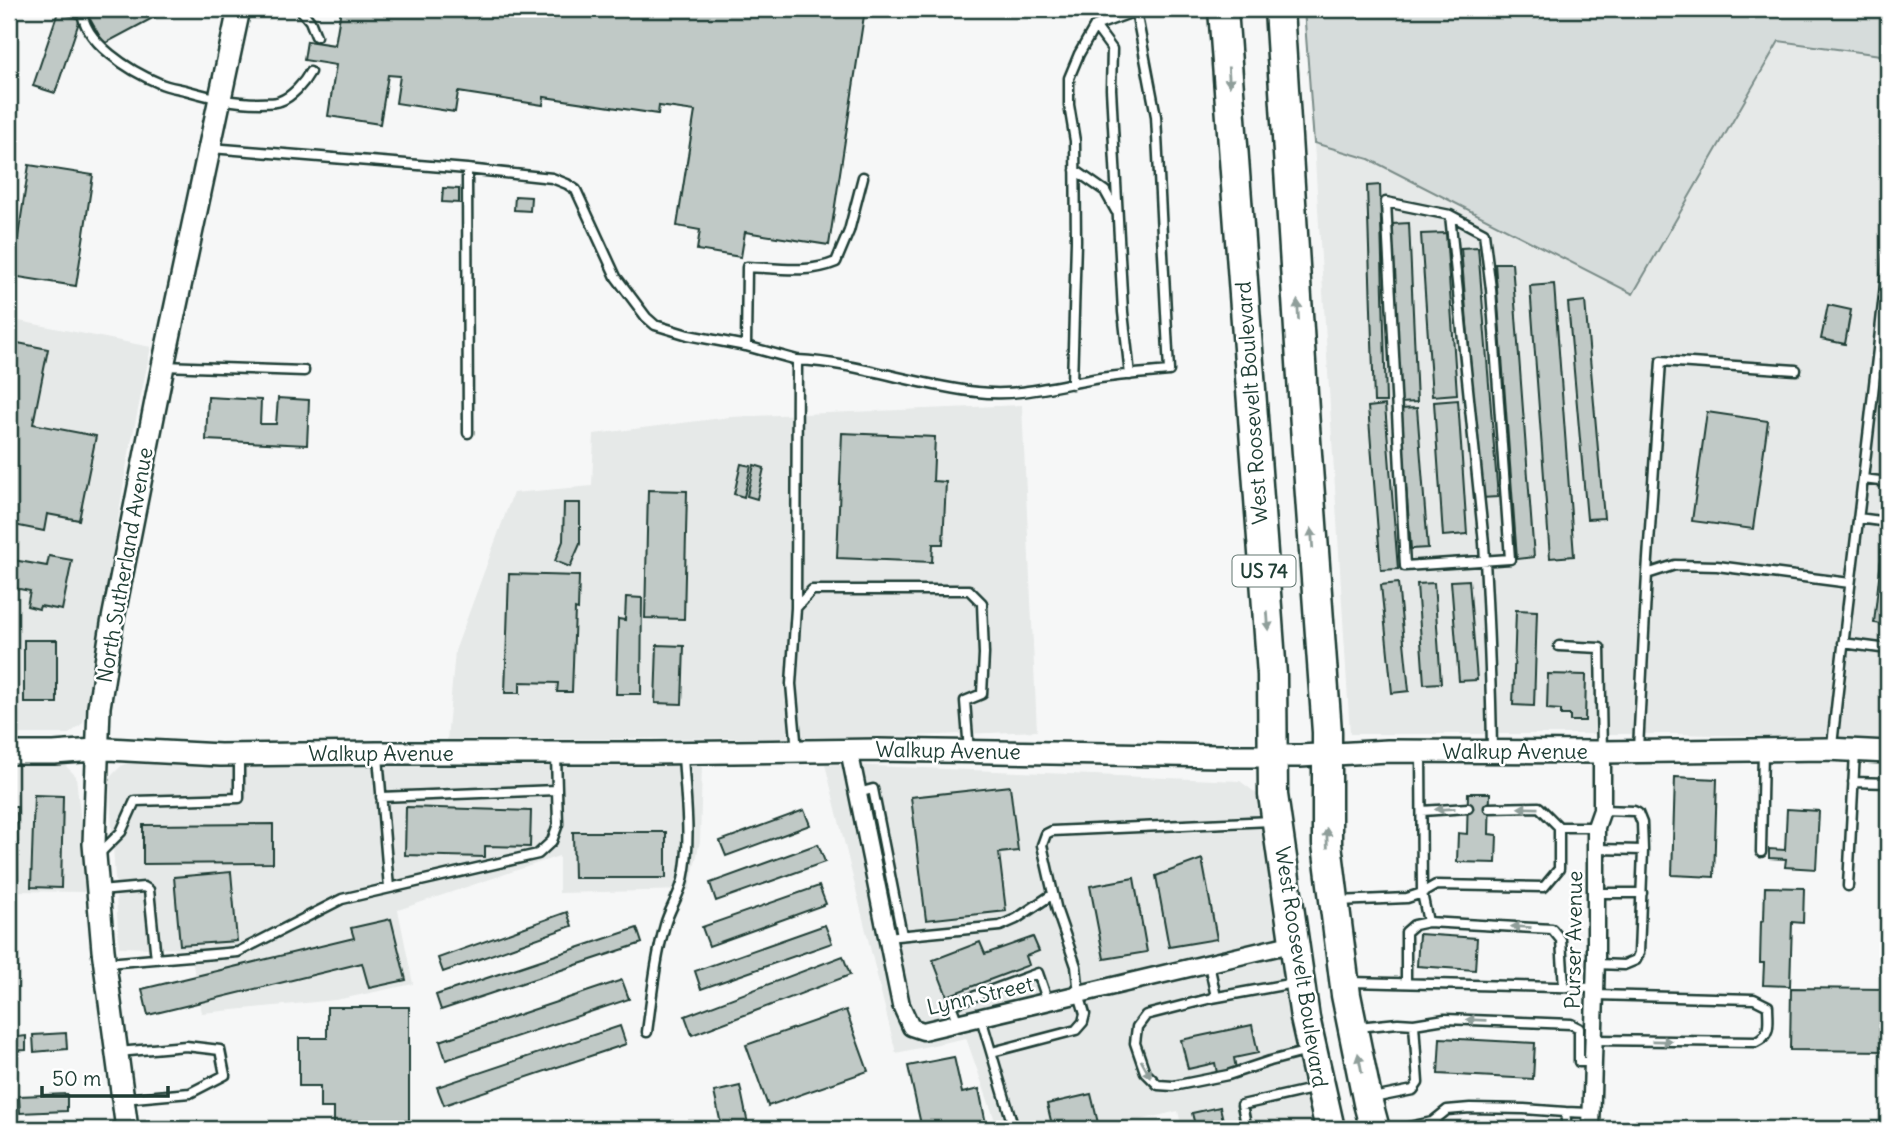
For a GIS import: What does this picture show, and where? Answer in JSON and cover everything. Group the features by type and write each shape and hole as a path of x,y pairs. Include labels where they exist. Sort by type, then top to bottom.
{"highway":[{"name":"West Roosevelt Boulevard","path":"1223,9 1271,662 1273,795 1305,1018 1329,1129"},
{"name":"West Roosevelt Boulevard","path":"1279,9 1327,732 1327,844 1344,982 1375,1129"}],"street":[{"name":"North Sutherland Avenue","path":"127,1129 105,963 94,844 99,707 112,624 163,366 239,9"},
{"name":"Walkup Avenue","path":"9,753 97,750 239,755 849,750 1327,755 1421,751 1832,749 1888,752"},
{"name":"Lynn Street","path":"849,750 895,936 901,1006 911,1027 923,1031 1295,943"},
{"name":"Purser Avenue","path":"1591,1121 1596,964 1596,827 1602,810 1602,752"}],"lane":[{"path":"82,9 88,29 103,49 160,84 220,100 279,102 306,80 310,72"},
{"path":"300,9 310,21 316,36"},
{"path":"210,148 552,178 576,190 616,277 646,317 656,325 797,360 827,362 977,392 1017,394 1169,371 1156,116 1136,10 1095,26 1069,78 1069,105 1075,141 1076,241 1072,384"},
{"path":"1095,26 1112,49 1111,89 1123,312 1130,375"},
{"path":"467,169 468,433"},
{"path":"1075,170 1105,191 1118,214"},
{"path":"746,346 747,267 802,270 822,268 836,262 849,231 863,177"},
{"path":"1385,202 1450,215 1484,233 1491,289 1510,559 1485,561 1405,566 1385,202"},
{"path":"1450,215 1485,561 1491,665 1492,751"},
{"path":"1832,749 1888,255"},
{"path":"797,360 796,608 791,684 797,751"},
{"path":"1638,752 1661,361 1796,370"},
{"path":"163,366 304,371"},
{"path":"1863,479 1888,482"},
{"path":"1858,518 1888,522"},
{"path":"1647,574 1675,565 1717,566 1850,583"},
{"path":"796,608 812,590 969,590 982,603 984,654 982,694 965,701 969,751"},
{"path":"1843,643 1888,649"},
{"path":"1559,646 1600,648 1602,752"},
{"path":"1761,852 1763,750"},
{"path":"1848,886 1855,750"},
{"path":"1421,751 1422,893 1428,922"},
{"path":"647,1032 659,948 682,880 685,857 687,817 683,752"},
{"path":"377,753 389,888"},
{"path":"105,963 238,952 342,898 538,853 552,841 558,824 556,753"},
{"path":"95,858 121,832 135,801 239,798 239,755"},
{"path":"1853,782 1888,783"},
{"path":"381,797 556,790"},
{"path":"1489,808 1539,807 1559,827 1596,827"},
{"path":"1422,811 1468,808"},
{"path":"1596,964 1624,965 1636,960 1639,953 1642,893 1642,823 1638,813 1602,810"},
{"path":"992,1052 1076,1030 1083,1022 1076,966 1057,911 1042,845 1046,834 1052,831 1277,821"},
{"path":"1334,901 1407,898 1436,885 1544,887 1559,869 1559,827"},
{"path":"1596,849 1643,849"},
{"path":"98,891 144,887 149,890 156,959"},
{"path":"1596,893 1642,893"},
{"path":"895,936 1000,926 1016,919 1053,894"},
{"path":"1406,984 1406,932 1414,925 1428,922 1552,929 1561,940 1564,987"},
{"path":"1209,964 1216,997"},
{"path":"958,1023 951,1004 1038,973 1048,1002"},
{"path":"1300,982 1216,997 1146,1016 1137,1027 1135,1043 1145,1072 1158,1085 1173,1086 1228,1074 1312,1050"},
{"path":"1344,982 1564,987 1754,999 1768,1006 1768,1032 1762,1040 1756,1042 1593,1041"},
{"path":"981,1018 1014,1129"},
{"path":"1353,1028 1445,1019 1571,1024 1579,1028 1578,1062 1592,1062"},
{"path":"1367,1099 1413,1090 1418,1083 1414,1024"},
{"path":"117,1052 186,1046 220,1050 225,1075 190,1093 123,1099"},
{"path":"1247,1129 1242,1105 1320,1088"},
{"path":"1399,1129 1433,1125 1447,1110 1483,1108 1566,1112 1591,1121"},
{"path":"1566,1112 1567,1129"}],"shaded area":[{"path":"1304,9 1888,9 1888,56 1779,41 1633,294 1369,159 1314,143"},
{"path":"1780,41 1888,56 1888,739 1675,734 1350,734 1314,143 1369,159 1633,294"},
{"path":"9,319 151,347 127,463 83,723 69,734 9,734"},
{"path":"1022,405 1037,731 889,737 447,740 455,651 513,493 592,486 594,434 730,417"},
{"path":"141,757 621,759 702,764 700,841 689,890 559,893 559,856 398,910 413,984 336,1000 202,1013 190,949 119,947 109,778 122,765"},
{"path":"825,764 1240,781 1265,800 1319,1129 1182,1129 1178,1111 1132,1122 1133,1129 998,1129 966,1038 896,1053"},
{"path":"9,765 66,766 76,776 88,892 9,891"}],"building":[{"path":"92,9 160,9 162,13 104,44 86,12"},
{"path":"341,9 865,9 829,245 745,232 741,257 697,250 700,230 677,226 695,111 659,106 658,114 544,97 543,105 458,92 455,112 396,103 400,76 388,75 380,124 328,116 336,65 304,60 307,41 335,45"},
{"path":"58,12 80,19 55,93 33,86"},
{"path":"29,165 93,175 76,286 12,276"},
{"path":"1380,185 1386,402 1374,402 1367,186"},
{"path":"443,188 459,189 459,203 442,202"},
{"path":"515,196 531,197 530,211 514,210"},
{"path":"1409,223 1417,402 1400,403 1392,224"},
{"path":"1446,233 1457,394 1432,396 1421,234"},
{"path":"1478,247 1498,497 1481,498 1461,248"},
{"path":"1495,263 1512,263 1534,557 1517,559"},
{"path":"1554,284 1574,556 1550,558 1530,286"},
{"path":"1585,301 1604,518 1587,519 1568,303"},
{"path":"1828,305 1851,310 1845,344 1821,339"},
{"path":"13,342 48,349 33,424 96,436 79,520 47,514 44,531 9,524 9,364"},
{"path":"208,397 261,400 260,424 276,424 278,398 309,400 307,445 206,440"},
{"path":"1458,400 1467,534 1443,536 1434,402"},
{"path":"1385,405 1398,569 1381,570 1368,407"},
{"path":"1417,408 1428,548 1411,549 1400,409"},
{"path":"1707,412 1768,421 1753,529 1692,521"},
{"path":"842,433 935,437 933,481 946,482 943,544 933,544 932,562 837,558"},
{"path":"741,464 751,466 744,497 734,494"},
{"path":"754,465 764,468 757,499 747,496"},
{"path":"648,490 687,491 684,619 645,618"},
{"path":"564,503 580,503 580,544 570,567 555,561 563,541"},
{"path":"1883,541 1888,542 1888,625 1874,623"},
{"path":"49,556 72,560 62,610 27,606 30,591 9,587 13,560 47,566"},
{"path":"509,574 579,576 572,692 557,692 558,683 520,682 520,693 505,693"},
{"path":"1469,580 1477,680 1459,681 1451,581"},
{"path":"1398,583 1409,691 1392,693 1381,585"},
{"path":"1434,583 1441,683 1424,684 1417,584"},
{"path":"626,597 642,598 641,694 616,694 618,619 625,620"},
{"path":"1516,610 1537,611 1534,706 1513,705"},
{"path":"24,640 57,640 57,703 24,703"},
{"path":"657,645 684,646 682,704 655,703"},
{"path":"1548,674 1586,675 1585,721 1570,721 1570,715 1561,715 1561,710 1547,709"},
{"path":"1675,777 1717,779 1714,877 1672,875"},
{"path":"1010,786 1018,851 999,853 1006,911 926,920 911,797"},
{"path":"1468,793 1490,793 1489,834 1497,835 1496,863 1457,862 1458,833 1467,834"},
{"path":"34,795 63,796 61,888 31,887"},
{"path":"9,807 17,807 18,885 9,885"},
{"path":"406,807 531,811 530,847 485,846 485,857 405,855"},
{"path":"1787,809 1819,811 1816,869 1785,867 1786,859 1769,858 1769,849 1785,850"},
{"path":"804,810 810,825 726,856 720,841"},
{"path":"273,824 273,863 143,864 143,825"},
{"path":"573,832 666,832 666,878 574,878"},
{"path":"818,844 825,862 716,901 710,883"},
{"path":"1202,859 1217,939 1169,947 1156,876"},
{"path":"231,872 237,941 180,945 174,877"},
{"path":"1134,878 1147,952 1104,959 1090,886"},
{"path":"819,886 826,904 709,946 702,927"},
{"path":"1765,887 1804,888 1803,923 1792,922 1790,986 1763,985 1764,963 1760,963"},
{"path":"9,894 13,894 13,1021 9,1021"},
{"path":"567,912 572,926 443,972 438,958"},
{"path":"391,919 406,980 369,988 362,963 148,1015 142,989 354,938 351,928"},
{"path":"825,925 832,943 701,989 695,971"},
{"path":"637,928 642,943 441,1010 436,995"},
{"path":"1419,934 1477,938 1475,970 1417,966"},
{"path":"1033,937 1039,951 1026,956 1029,965 947,996 933,960 980,942 985,954"},
{"path":"843,956 850,975 692,1035 685,1016"},
{"path":"622,980 629,999 446,1060 440,1041"},
{"path":"1791,988 1888,989 1888,1051 1790,1050"},
{"path":"327,1007 409,1007 409,1129 334,1129 334,1108 320,1108 320,1086 299,1086 299,1038 327,1038"},
{"path":"846,1010 868,1071 768,1106 746,1045"},
{"path":"1252,1025 1258,1053 1234,1058 1236,1069 1217,1073 1215,1063 1188,1069 1181,1040"},
{"path":"620,1026 626,1044 444,1105 437,1087"},
{"path":"66,1033 67,1049 34,1052 33,1035"},
{"path":"26,1036 26,1050 9,1051 9,1038"},
{"path":"1440,1038 1535,1043 1533,1079 1438,1074"},
{"path":"954,1057 962,1093 979,1089 987,1129 922,1129 908,1066"},
{"path":"740,1086 749,1129 722,1129 714,1092"},
{"path":"67,1094 67,1111 20,1113 19,1096"},
{"path":"1091,1094 1098,1123 1073,1129 1053,1129 1047,1104"},
{"path":"1220,1107 1225,1129 1196,1129 1192,1113"}]}
